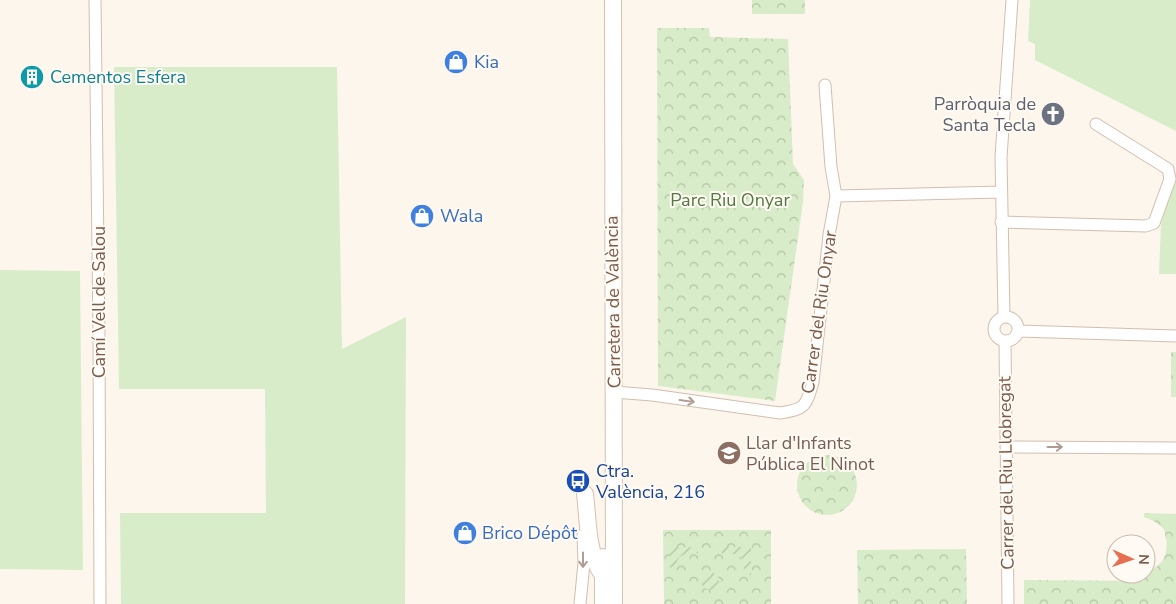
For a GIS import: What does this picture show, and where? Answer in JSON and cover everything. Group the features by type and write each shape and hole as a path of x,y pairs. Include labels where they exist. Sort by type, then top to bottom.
{"main road":[{"name":"Carretera de València","path":"603,604 604,0"},
{"name":"Carretera de València","path":"613,0 614,604"},
{"path":"585,494 590,538 597,566 603,575"}],"street":[{"name":"Camí Vell de Salou","path":"95,0 100,604"},
{"path":"1004,318 1001,157 1012,0"},
{"name":"Carrer del Riu Onyar","path":"614,392 780,413 801,408 808,401 813,382 829,235 836,196 831,167 825,85"},
{"path":"1001,222 1146,226 1154,223 1170,179 1168,169 1096,124"},
{"path":"836,196 1001,192"},
{"path":"1004,318 1014,320 1019,331 1014,339 1005,342 997,337 994,328 996,323 1004,318"},
{"path":"1019,331 1176,336"},
{"name":"Carrer del Riu Llobregat","path":"1005,342 1008,604"},
{"path":"1006,447 1176,448"},
{"path":"580,604 584,563 582,517 585,494"}],"green space":[{"path":"752,0 805,0 805,14 752,14"},
{"path":"1030,0 1176,0 1176,131 1035,60 1035,44 1028,41"},
{"name":"Parc Riu Onyar","path":"657,28 709,28 710,37 788,39 793,164 804,180 803,202 775,401 658,386"},
{"path":"114,67 337,67 342,349 406,317 405,604 121,604 120,513 266,513 265,389 119,389"},
{"path":"1176,174 1176,274 1159,274 1161,224"},
{"path":"0,270 80,271 83,570 0,569"},
{"path":"1171,352 1176,352 1176,397 1171,397"},
{"path":"821,455 833,455 844,460 852,468 857,479 855,497 844,510 833,515 821,515 810,510 802,502 797,491 797,479 802,468 810,460"},
{"path":"1144,513 1176,514 1176,604 1024,604 1024,580 1106,581 1106,584 1156,584 1156,567 1163,559 1167,544 1165,532 1160,525 1144,517"},
{"path":"663,530 771,530 771,604 664,604"},
{"path":"670,547 698,547 698,553 683,555 678,559 676,567 670,568"},
{"path":"722,547 751,547 751,575 744,575 740,557 733,554 722,554"},
{"path":"966,549 967,604 858,604 857,550"},
{"path":"706,572 714,572 719,577 717,588 706,590 701,585 701,577"}],"place":[{"name":"Kia","path":"456,62"},
{"name":"Cementos Esfera","path":"32,77"},
{"name":"Parròquia de Santa Tecla","path":"1053,114"},
{"name":"Wala","path":"422,216"},
{"name":"Llar d'Infants Pública El Ninot","path":"729,453"},
{"name":"Ctra. València, 216","path":"578,481"},
{"name":"Brico Dépôt","path":"465,533"}]}
